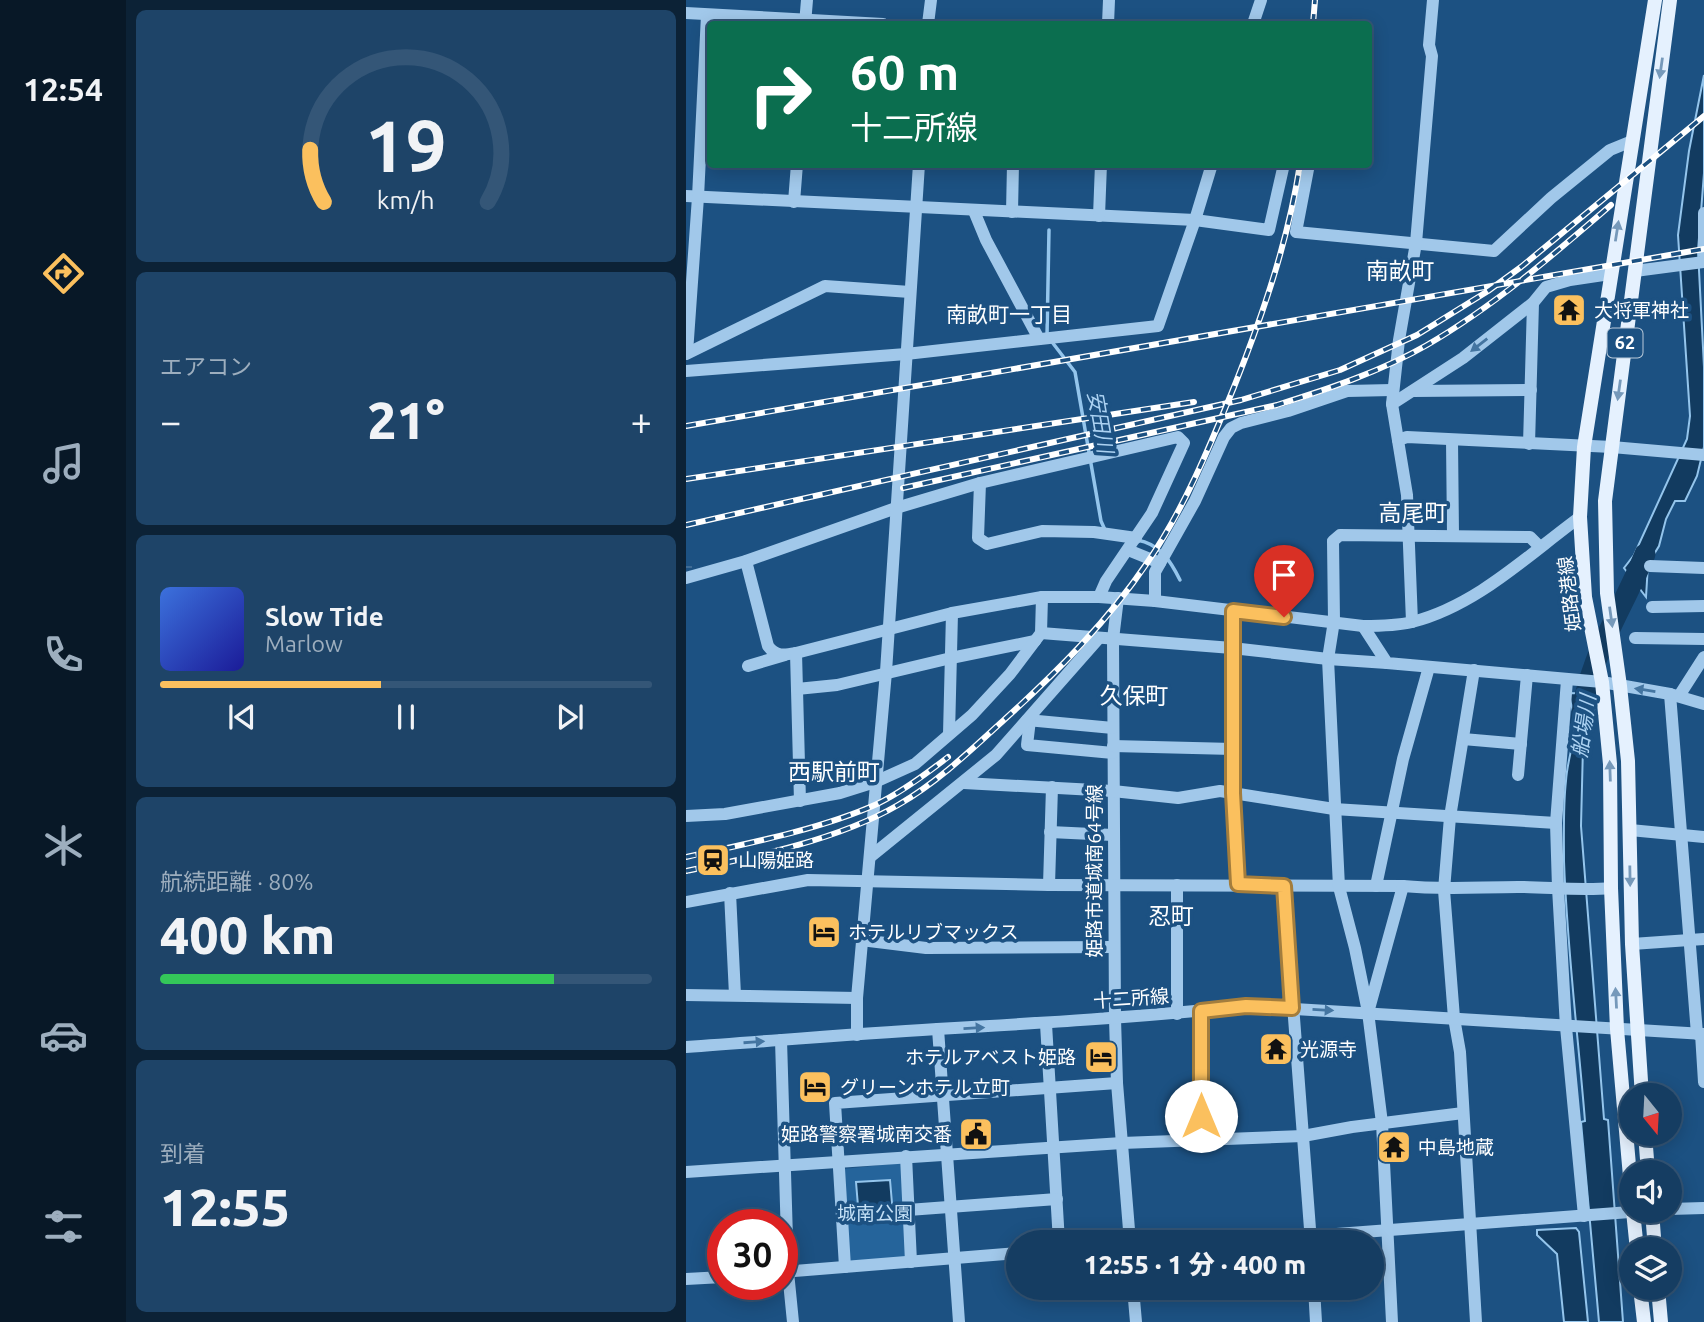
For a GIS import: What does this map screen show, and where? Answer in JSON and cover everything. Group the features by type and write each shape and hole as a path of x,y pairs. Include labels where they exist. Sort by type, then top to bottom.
{"main road":[{"name":"姫路港線","path":"1629,1160 1617,1029 1611,888 1610,764 1602,682 1585,597 1580,517 1584,447 1655,0"},
{"name":"姫路港線","path":"1641,1083 1632,944 1628,761 1607,593 1605,501 1670,0"},
{"path":"1641,1300 1644,1322"},
{"path":"1659,1300 1661,1322"}],"street":[{"path":"805,21 807,0"},
{"path":"928,21 930,0"},
{"path":"1108,21 1109,0"},
{"path":"1255,21 1261,0"},
{"path":"1412,622 1407,495 1392,390 1416,243 1432,56 1429,45 1433,0"},
{"path":"686,13 791,21"},
{"path":"707,15 692,197 686,353 825,286 910,292"},
{"path":"1308,168 1297,232 1494,251 1551,198 1610,150 1632,141"},
{"path":"794,202 797,168"},
{"path":"857,1035 861,940 886,672 919,168"},
{"path":"1012,212 1013,168"},
{"path":"1098,216 1101,168"},
{"path":"686,372 906,354 1158,326 1211,168"},
{"path":"692,197 1195,220 1269,230 1283,168"},
{"path":"974,211 986,240 1039,339"},
{"path":"1635,271 1703,259 1704,222"},
{"path":"1392,404 1463,358 1533,303 1546,287 1610,274"},
{"path":"1529,444 1533,303"},
{"path":"1155,601 1155,572 1195,501 1224,437 1231,428 1347,390 1392,390"},
{"path":"1413,391 1531,390"},
{"path":"686,578 746,561 895,508 979,483 1178,437 1184,443 1152,513 1106,581 1099,597"},
{"path":"1398,440 1408,438 1612,447 1704,455"},
{"path":"1452,440 1453,536"},
{"path":"979,483 978,538 987,544 1042,531 1094,532 1132,544 1160,563"},
{"path":"748,666 952,613 1042,597 1155,601 1363,626 1412,622 1483,590 1580,517"},
{"path":"1392,1322 1381,1123 1368,1012 1339,887 1328,659 1334,621 1333,541 1340,535 1530,537 1540,547"},
{"path":"746,561 767,643 774,653 791,654"},
{"path":"1650,565 1704,568"},
{"path":"686,816 725,814 840,793 876,782 915,764 979,707 1010,674 1038,637 1042,597"},
{"name":"姫路市道城南64号線","path":"1118,598 1113,639 1115,1019 1117,1083 1129,1230"},
{"path":"1652,607 1704,606"},
{"path":"1233,611 1233,793 1238,884"},
{"path":"949,734 952,613"},
{"path":"1363,626 1387,663"},
{"path":"797,689 837,685 1038,637 1099,638 1602,682 1675,695 1704,704"},
{"path":"870,857 996,755 1099,638"},
{"path":"1635,639 1704,639"},
{"path":"791,654 797,689 800,801"},
{"path":"1704,657 1675,695 1680,836 1698,940 1704,1082"},
{"path":"1376,886 1403,759 1429,667"},
{"path":"1474,670 1450,817 1444,890 1454,1018 1460,1052 1476,1322"},
{"path":"1518,775 1527,676"},
{"path":"1567,680 1556,823 1558,888 1566,1027 1584,1216"},
{"path":"1029,720 1027,745 1113,750 1233,749"},
{"path":"1029,720 1113,728"},
{"path":"1463,739 1521,744"},
{"path":"964,783 1113,791 1178,798 1220,791 1334,809 1556,823"},
{"path":"1049,885 1052,787"},
{"path":"1630,830 1704,837"},
{"path":"1050,832 1113,835"},
{"path":"686,902 808,880 1113,886 1403,886 1444,890 1518,887 1590,890 1611,888"},
{"path":"1177,885 1177,1014"},
{"path":"1284,886 1310,1230"},
{"path":"1368,1012 1403,886"},
{"path":"730,893 735,995"},
{"path":"861,940 926,948 1114,947"},
{"path":"1632,944 1698,940"},
{"path":"686,995 857,998"},
{"name":"十二所線","path":"686,1047 1115,1019 1246,1006 1701,1034"},
{"path":"1201,1011 1201,1139"},
{"path":"1046,1024 1058,1230"},
{"path":"938,1029 959,1322"},
{"path":"781,1040 784,1209"},
{"path":"845,1267 835,1103 1117,1083"},
{"path":"686,1171 1122,1143 1303,1136 1463,1113"},
{"path":"906,1156 911,1262"},
{"path":"908,1210 1057,1199"},
{"path":"1682,1209 1704,1208"},
{"path":"1378,1230 1619,1213"},
{"path":"798,1271 1006,1254"},
{"path":"686,1279 707,1278"},
{"path":"789,1300 793,1322"},
{"path":"1134,1300 1136,1322"},
{"path":"1315,1300 1316,1322"}],"green space":[{"name":"城南公園","path":"901,1163 906,1258 850,1261 843,1169"}],"water":[{"path":"1704,75 1704,173 1698,251 1704,367 1704,447 1697,476 1685,501 1675,501 1666,519 1659,546 1648,564 1646,597 1624,568 1634,555 1687,439 1690,416 1678,235 1689,151"},
{"path":"1569,693 1592,694 1598,701 1589,721 1583,746 1581,826 1604,1119 1608,1120 1619,1300 1621,1300 1623,1322 1599,1322 1581,1122 1585,1121 1564,861 1565,791 1574,716"},
{"path":"890,1180 893,1215 859,1218 856,1182"},
{"path":"1576,1228 1579,1232 1588,1322 1564,1322 1557,1254 1537,1235 1537,1230"}],"waterway":[{"name":"安田川","path":"1047,336 1049,230"},
{"name":"安田川","path":"1052,342 1075,372 1101,521 1105,530"},
{"name":"安田川","path":"1137,540 1158,549 1180,580"},
{"name":"船場川","path":"1581,723 1584,701 1597,658 1645,554"}],"railway":[{"path":"1313,21 1315,0"},
{"path":"686,525 1241,400 1340,370 1417,335 1488,291 1521,267 1704,116"},
{"path":"686,871 822,838 898,805 967,754 1044,683 1099,625 1132,584 1160,542 1205,455 1264,305 1289,221 1299,168"},
{"path":"903,488 1277,405 1372,372 1427,345 1476,314 1545,261 1611,205"},
{"path":"686,426 1704,249"},
{"path":"686,479 1194,402"},
{"path":"686,857 783,835 855,813 896,794 948,757"}],"place":[{"name":"大将軍神社","path":"1569,310"},
{"name":"山陽姫路","path":"713,860"},
{"name":"ホテルリブマックス","path":"824,932"},
{"name":"光源寺","path":"1276,1049"},
{"name":"ホテルアベスト姫路","path":"1101,1057"},
{"name":"グリーンホテル立町","path":"815,1087"},
{"name":"姫路警察署城南交番","path":"976,1134"},
{"name":"中島地蔵","path":"1394,1147"}],"district":[{"name":"南畝町","path":"1400,271"},
{"name":"南畝町一丁目","path":"1009,315"},
{"name":"高尾町","path":"1413,513"},
{"name":"久保町","path":"1134,696"},
{"name":"西駅前町","path":"834,772"},
{"name":"忍町","path":"1171,916"}],"route":[{"path":"1201,1116 1201,1011 1246,1006 1292,1008 1284,886 1238,884 1233,793 1233,611 1284,617"}]}
